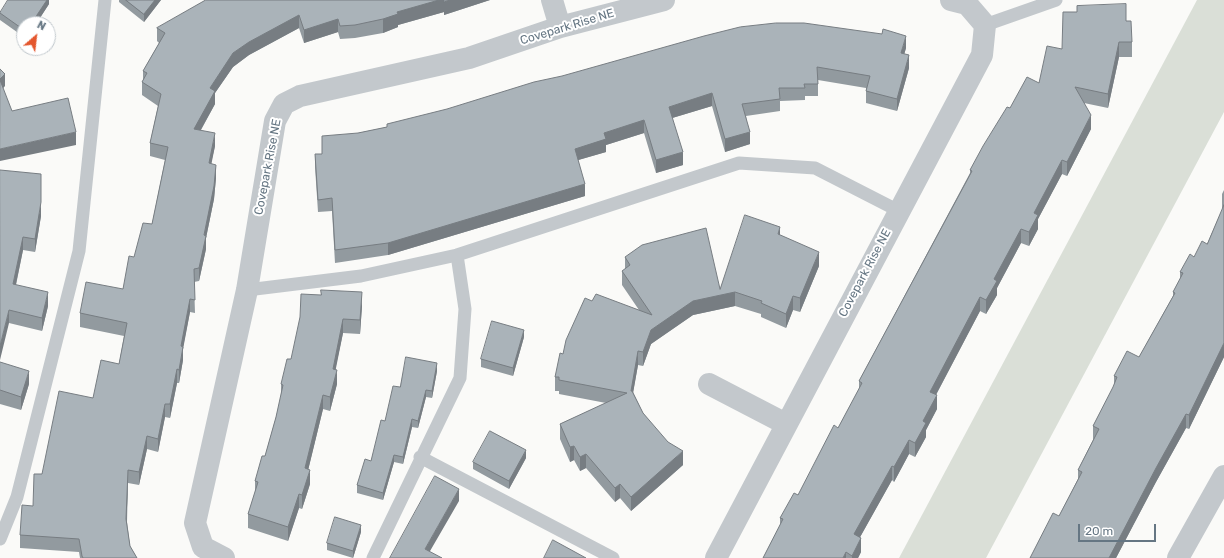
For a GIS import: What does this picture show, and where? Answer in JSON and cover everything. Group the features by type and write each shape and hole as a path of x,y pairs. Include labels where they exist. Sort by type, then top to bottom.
{"street":[{"path":"552,0 560,27"},
{"name":"Covepark Rise NE","path":"224,558 203,547 195,523 247,290 275,121 284,104 300,96 470,58 560,27 603,8 664,0"},
{"path":"951,0 967,4 985,25"},
{"name":"Covepark Rise NE","path":"716,558 982,55 985,25"},
{"path":"709,384 786,424"},
{"path":"1178,558 1224,476"}],"lane":[{"path":"0,539 17,497 79,251 105,0"},
{"path":"985,25 1056,0"},
{"path":"247,290 361,276 457,255 739,163 815,168 899,211"},
{"path":"373,558 420,457 460,378 465,309 457,255"},
{"path":"420,457 613,558"}],"shaded area":[{"path":"1197,0 1224,0 1224,112 986,558 899,558"}],"building":[{"path":"8,0 47,0 36,16 16,16 16,24 0,13"},
{"path":"126,0 155,0 144,14"},
{"path":"206,0 439,0 397,12 398,14 383,19 355,25 340,26 338,19 304,30 299,15 249,42 233,53 210,88 215,91 194,129 215,133 209,163 216,165 214,186 204,235 206,236 199,268 194,269 195,300 190,299 181,346 183,347 179,370 177,369 170,404 165,404 158,439 147,436 139,472 128,470 126,519 130,546 137,558 83,558 79,539 20,535 22,505 33,506 34,474 42,474 59,391 93,398 101,360 119,364 127,323 80,313 86,282 123,289 129,256 134,257 143,223 152,224 168,147 150,143 161,94 142,82 147,73 143,71 165,33 157,28"},
{"path":"1126,4 1126,21 1131,21 1132,42 1119,42 1108,94 1075,87 1091,115 1067,162 1062,160 1034,213 1038,215 1029,232 1021,229 994,279 997,281 986,300 980,297 930,392 937,395 923,421 926,423 915,443 909,440 894,467 892,466 854,534 861,538 852,556 846,552 843,558 763,558 783,519 780,518 794,493 798,495 834,425 838,428 862,383 859,381 972,171 970,170 983,146 1007,107 1010,108 1027,77 1039,83 1047,46 1062,49 1063,12 1077,12 1077,6"},
{"path":"776,23 804,23 882,34 883,29 906,36 901,53 909,55 897,99 866,91 870,76 817,67 818,84 804,84 805,88 779,88 780,99 742,104 750,132 725,139 712,93 669,107 683,152 656,160 644,120 604,133 606,139 575,149 585,184 388,243 335,250 332,198 318,200 315,154 322,154 322,136 358,133 387,127 387,124 447,109 534,82 562,76 704,36 740,27"},
{"path":"0,69 5,74 0,79"},
{"path":"0,80 12,111 68,98 76,132 0,149"},
{"path":"0,170 41,174 41,202 35,239 23,237 13,284 48,292 42,318 9,310 0,346"},
{"path":"1224,205 1224,343 1189,415 1186,414 1109,558 1030,558 1053,513 1059,516 1082,472 1078,470 1099,429 1093,426 1113,387 1117,377 1114,376 1127,351 1139,357 1175,293 1173,292 1183,273 1180,272 1190,254 1194,257 1202,241 1207,244"},
{"path":"745,215 780,227 778,234 819,252 800,298 793,296 786,314 761,303 762,301 735,292 693,301 651,330 643,352 638,351 631,391 643,413 668,442 683,451 631,497 620,484 615,488 586,454 580,457 574,446 570,447 560,424 627,393 559,380 559,377 555,377 560,353 563,354 566,340 585,298 592,301 596,294 652,315 622,271 630,265 625,257 642,245 706,228 720,289"},
{"path":"321,290 362,292 360,320 343,319 333,369 337,370 330,397 323,395 305,468 310,470 302,495 299,494 288,527 248,514 258,482 255,481 262,456 265,456 276,417 283,385 281,384 287,359 291,359 300,317 301,294 321,295"},
{"path":"492,321 524,330 513,368 481,359"},
{"path":"406,357 437,363 432,391 426,390 418,421 412,419 403,457 394,455 383,493 357,485 365,459 371,461 381,420 385,421 393,386 400,387"},
{"path":"0,362 29,371 21,397 0,390"},
{"path":"490,431 526,450 509,481 473,462"},
{"path":"435,476 459,489 425,549 442,558 390,558"},
{"path":"335,517 361,525 353,551 327,543"},
{"path":"553,540 586,558 544,558"}]}
